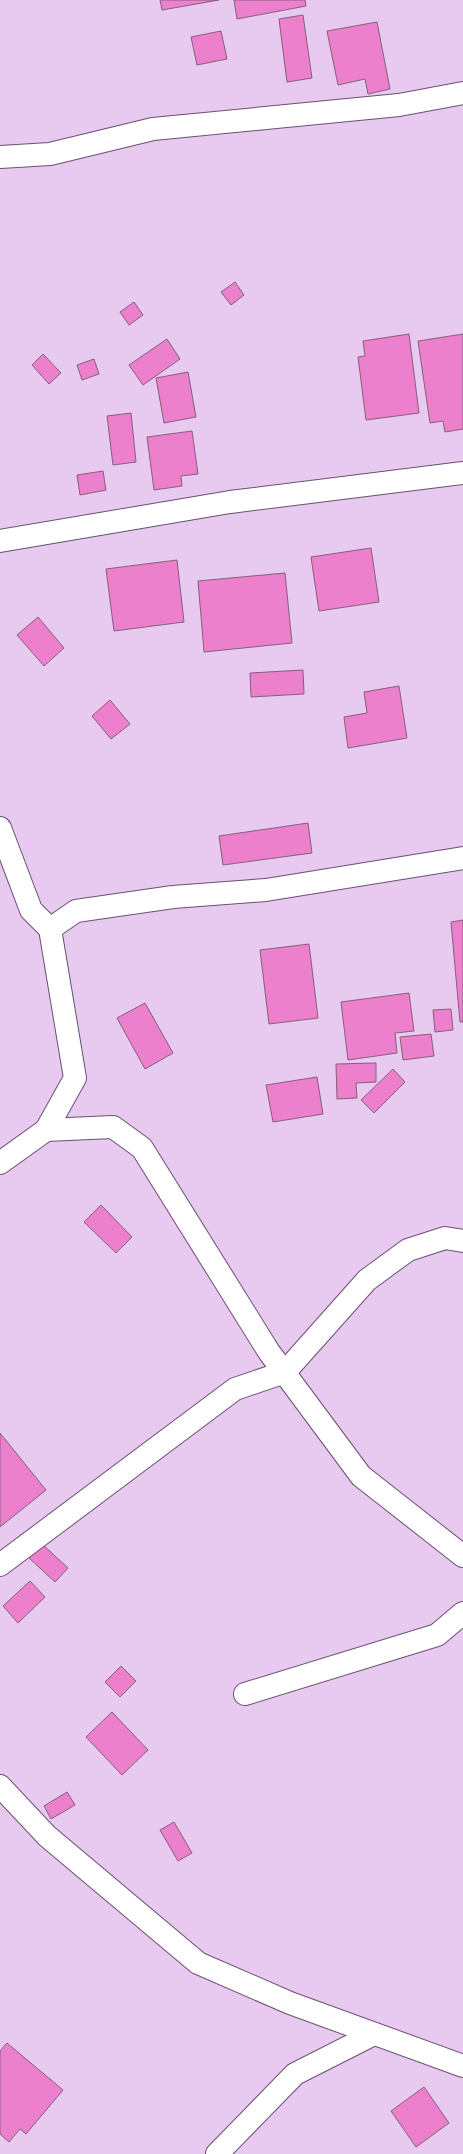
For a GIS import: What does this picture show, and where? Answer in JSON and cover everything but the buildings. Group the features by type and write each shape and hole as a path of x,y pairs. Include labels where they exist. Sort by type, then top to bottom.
{"street":[{"path":"0,157 50,154 152,130 399,105 463,92"},
{"path":"0,541 230,502 463,473"},
{"path":"0,828 31,910 50,929 74,1078 46,1130 0,1163"},
{"path":"50,929 76,911 173,897 266,890 463,858"},
{"path":"46,1130 113,1127 142,1148 269,1352 361,1476 463,1556"},
{"path":"0,1565 235,1389 285,1372 367,1280 408,1250 445,1238 463,1241"},
{"path":"245,1694 437,1635 463,1613"},
{"path":"0,1786 47,1836 198,1963 290,2003 463,2066"},
{"path":"217,2154 295,2074 374,2034"}]}
